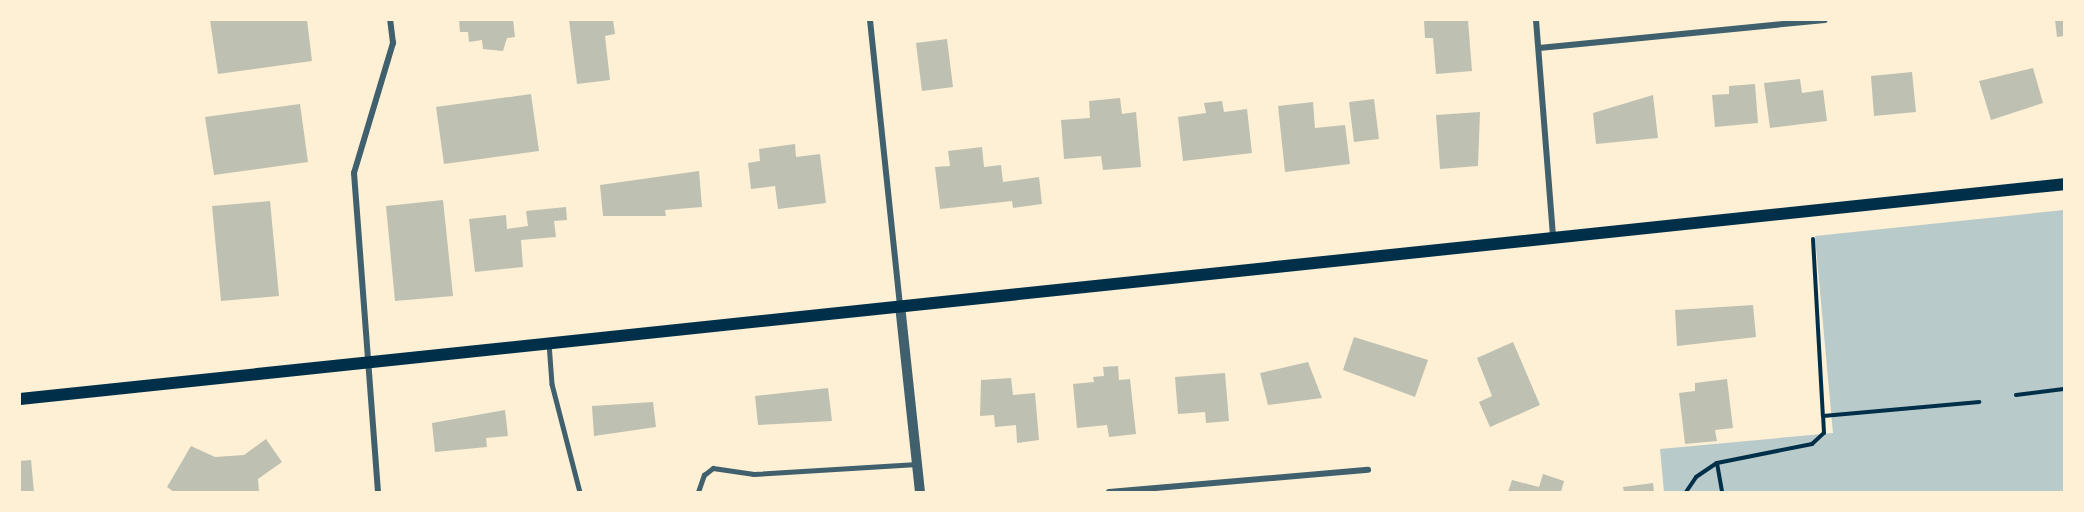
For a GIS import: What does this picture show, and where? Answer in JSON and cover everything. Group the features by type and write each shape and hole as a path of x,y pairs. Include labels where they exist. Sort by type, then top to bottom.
{"main road":[{"path":"20,399 548,341 2064,184"}],"street":[{"path":"378,492 366,361 354,173 393,43 390,20"},
{"path":"870,20 920,492"},
{"path":"1536,20 1553,237"},
{"path":"1539,48 1825,20"},
{"path":"1109,492 1368,470"}],"lane":[{"path":"548,341 555,395 580,492"},
{"path":"698,492 704,475 713,468 754,474 917,464"}],"path":[{"path":"1686,492 1696,477 1717,463 1812,444 1824,433 1813,239"},
{"path":"2016,394 2064,389"},
{"path":"1823,416 1979,402"},
{"path":"1717,463 1722,492"}],"shaded area":[{"path":"2064,210 2064,492 1664,492 1660,449 1833,433 1815,236"}],"building":[{"path":"210,20 307,20 312,61 218,74"},
{"path":"459,20 513,20 515,37 507,38 503,51 483,49 482,40 469,42 468,32 460,32"},
{"path":"569,20 613,20 615,34 605,36 610,80 577,84"},
{"path":"1424,20 1468,20 1472,71 1436,74 1433,38 1425,38"},
{"path":"2055,20 2064,20 2064,36 2057,37"},
{"path":"947,39 953,87 922,91 916,43"},
{"path":"2033,68 2043,103 1991,120 1979,81"},
{"path":"1912,72 1916,112 1874,116 1871,76"},
{"path":"1800,79 1802,93 1823,90 1827,121 1770,128 1764,83"},
{"path":"1755,84 1758,123 1715,127 1712,95 1729,94 1729,86"},
{"path":"531,94 539,151 444,164 436,107"},
{"path":"1653,95 1658,138 1596,144 1593,113"},
{"path":"1120,98 1122,114 1136,112 1141,167 1103,170 1101,156 1064,159 1061,120 1090,118 1089,101"},
{"path":"1374,99 1379,139 1354,142 1349,102"},
{"path":"1222,101 1224,112 1247,109 1252,153 1183,161 1178,117 1206,113 1204,103"},
{"path":"1313,102 1315,128 1345,125 1350,164 1285,172 1278,106"},
{"path":"300,104 308,162 214,175 205,117"},
{"path":"1480,112 1478,166 1440,169 1436,115"},
{"path":"795,144 796,157 820,154 826,203 778,209 775,186 751,189 748,163 760,161 759,149"},
{"path":"982,147 984,167 1001,165 1003,182 1039,177 1042,204 1013,208 1012,201 940,209 935,167 950,166 948,151"},
{"path":"699,171 702,207 665,210 666,216 603,216 600,185"},
{"path":"443,200 453,296 395,301 386,206"},
{"path":"270,201 279,296 221,301 212,206"},
{"path":"566,207 567,220 554,221 556,237 521,240 523,267 475,272 469,219 506,215 507,229 528,226 526,211"},
{"path":"1753,305 1756,337 1677,346 1675,310"},
{"path":"1354,337 1428,360 1415,397 1343,370"},
{"path":"1513,342 1540,405 1490,427 1479,402 1492,396 1477,358"},
{"path":"1308,362 1322,398 1268,405 1260,373"},
{"path":"1118,366 1119,380 1130,379 1136,434 1109,437 1107,425 1077,428 1073,384 1094,382 1093,377 1104,376 1103,367"},
{"path":"1225,373 1229,421 1206,423 1205,412 1178,414 1175,377"},
{"path":"1011,378 1013,395 1035,393 1039,440 1017,443 1016,425 995,427 994,415 980,416 981,380"},
{"path":"1727,379 1733,428 1715,430 1717,441 1685,444 1679,393 1695,391 1695,383"},
{"path":"828,388 832,421 758,425 755,396"},
{"path":"653,402 656,427 594,436 592,406"},
{"path":"505,410 508,436 486,438 487,447 435,452 432,423"},
{"path":"266,439 282,462 258,479 259,492 174,492 167,487 191,446 215,457 244,455"},
{"path":"31,460 34,492 20,492 20,461"},
{"path":"1543,474 1564,481 1561,492 1508,492 1512,480 1539,487"},
{"path":"1653,483 1654,492 1624,492 1623,487"}]}
